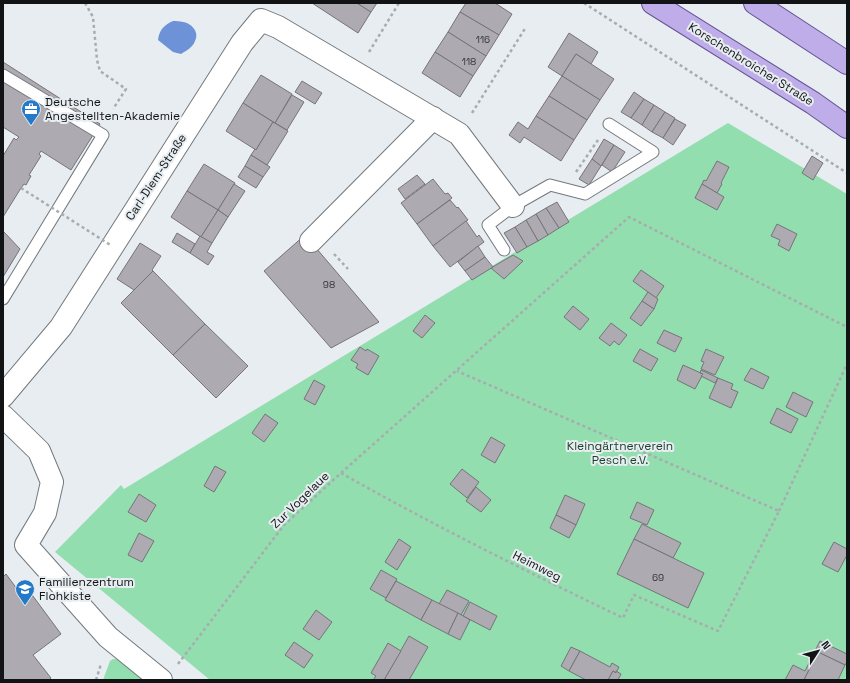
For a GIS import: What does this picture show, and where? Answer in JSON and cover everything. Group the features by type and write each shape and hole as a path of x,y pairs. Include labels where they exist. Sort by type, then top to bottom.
{"main road":[{"name":"Korschenbroicher Straße","path":"653,3 813,102 847,127"},
{"path":"755,3 847,63"}],"street":[{"name":"Carl-Diem-Straße","path":"3,396 61,327 242,43 261,20 278,27 459,134 513,206"},
{"path":"311,241 433,118"},
{"path":"3,416 39,451 52,482 45,513 26,546 108,637 167,675"}],"lane":[{"path":"3,76 103,135 3,299"},
{"path":"504,250 488,225 513,206 550,185 585,194 653,152 609,124"}],"path":[{"path":"85,3 92,17 97,60 100,71 126,89 113,109"},
{"path":"356,73 399,3"},
{"path":"584,3 847,173"},
{"path":"459,134 526,27"},
{"path":"564,189 609,124"},
{"path":"21,188 112,246"},
{"name":"Zur Vogelaue","path":"167,675 183,658 284,525 629,217 847,327"},
{"path":"457,371 779,511 847,364"},
{"name":"Heimweg","path":"341,473 382,496 527,571 623,618 634,595 718,631 779,511"}],"green space":[{"name":"Kleingärtnerverein Pesch e.V.","path":"728,123 847,194 847,680 210,680 55,552 121,485 124,489"},
{"path":"113,659 121,659 148,680 103,680 110,661"}],"water":[{"path":"173,21 181,21 189,24 196,31 196,38 193,45 181,54 173,52 158,40 162,28"}],"building":[{"path":"312,3 357,3 371,12 358,33"},
{"path":"357,3 377,3 371,12"},
{"path":"466,3 495,3 512,14 499,35 460,12"},
{"path":"460,12 499,35 486,56 448,32"},
{"path":"448,32 486,56 473,76 435,52"},
{"path":"569,33 598,52 591,64 576,54 562,76 548,67"},
{"path":"435,52 473,76 460,97 422,73"},
{"path":"576,54 614,79 600,100 562,76"},
{"path":"3,62 100,124 71,170 41,151 39,154 41,156 29,175 31,176 26,185 24,184 21,188 3,217 3,156 14,138 16,140 19,137 3,127"},
{"path":"261,75 292,94 275,123 243,103"},
{"path":"562,76 600,100 587,120 549,96"},
{"path":"302,81 322,93 315,104 295,92"},
{"path":"634,92 644,99 631,118 621,112"},
{"path":"292,95 304,102 287,130 275,123"},
{"path":"549,96 587,120 574,140 536,116"},
{"path":"644,99 654,105 642,125 631,118"},
{"path":"243,103 273,122 256,150 226,131"},
{"path":"654,105 665,112 652,132 642,125"},
{"path":"665,112 675,118 663,138 652,132"},
{"path":"536,116 574,140 561,161 524,137 520,143 509,135 518,122 528,129"},
{"path":"675,119 686,125 673,145 663,138"},
{"path":"273,122 288,131 267,165 251,155 255,149 256,150"},
{"path":"604,139 614,145 601,166 592,159"},
{"path":"614,145 625,152 612,172 602,165"},
{"path":"251,155 270,167 263,177 245,166"},
{"path":"812,156 823,163 813,180 802,173"},
{"path":"592,159 601,166 589,185 579,179"},
{"path":"717,161 729,167 717,193 702,184 704,180 706,181"},
{"path":"204,164 235,183 218,210 187,191"},
{"path":"245,166 263,177 256,188 238,177"},
{"path":"417,175 425,184 405,199 398,189"},
{"path":"433,179 445,194 448,193 452,198 417,224 401,203"},
{"path":"234,184 245,191 228,217 218,210"},
{"path":"702,184 724,197 717,210 695,198"},
{"path":"187,191 218,210 201,237 171,217"},
{"path":"450,200 457,208 458,207 468,220 433,246 417,224"},
{"path":"557,202 569,222 559,228 546,208"},
{"path":"546,208 559,228 548,235 536,214"},
{"path":"218,210 228,217 212,243 201,237"},
{"path":"536,214 548,235 538,241 526,220"},
{"path":"526,220 538,241 527,247 515,227"},
{"path":"466,221 477,237 479,235 484,242 450,267 433,246"},
{"path":"777,224 797,234 789,251 778,245 780,240 771,236"},
{"path":"515,227 527,247 517,253 504,233"},
{"path":"3,231 20,249 3,277"},
{"path":"177,233 195,244 190,253 172,242"},
{"path":"305,235 379,322 331,348 264,271"},
{"path":"200,236 212,243 207,252 214,256 208,265 190,253"},
{"path":"140,243 161,256 152,270 153,271 134,290 117,279"},
{"path":"478,246 485,257 465,271 458,262"},
{"path":"513,255 523,261 504,279 491,268"},
{"path":"485,257 493,267 472,280 465,271"},
{"path":"641,270 664,286 656,298 633,281"},
{"path":"153,271 205,324 173,355 121,303"},
{"path":"648,292 658,299 654,309 642,301"},
{"path":"642,301 654,309 641,326 630,318"},
{"path":"573,306 589,319 580,330 564,317"},
{"path":"425,315 435,323 422,338 413,331"},
{"path":"611,323 627,335 619,345 614,341 610,346 599,338"},
{"path":"205,324 248,366 216,398 173,355"},
{"path":"664,330 682,338 675,352 657,343"},
{"path":"360,347 379,356 368,375 356,368 358,364 351,360"},
{"path":"640,349 658,359 651,371 633,361"},
{"path":"706,349 724,357 715,375 701,369 704,362 701,361"},
{"path":"683,365 703,374 695,389 677,380"},
{"path":"751,368 769,377 763,389 744,380"},
{"path":"701,370 718,378 715,383 701,376 703,374 700,373"},
{"path":"718,378 733,384 731,389 738,392 731,408 709,398"},
{"path":"314,380 325,386 315,405 304,399"},
{"path":"793,392 813,402 806,417 786,407"},
{"path":"777,408 798,419 791,433 770,423"},
{"path":"265,414 278,423 264,442 252,433"},
{"path":"491,437 505,445 495,463 481,455"},
{"path":"215,466 226,472 214,492 204,486"},
{"path":"462,469 479,482 467,498 450,484"},
{"path":"476,487 491,500 481,512 466,501"},
{"path":"139,494 156,505 146,522 128,512"},
{"path":"565,495 585,504 576,525 556,515"},
{"path":"637,502 654,510 647,525 630,518"},
{"path":"556,515 576,525 569,538 550,528"},
{"path":"642,524 681,543 673,558 634,539"},
{"path":"139,533 154,541 142,562 128,555"},
{"path":"399,539 411,547 397,570 385,562"},
{"path":"634,539 704,573 688,608 617,574"},
{"path":"834,542 847,549 847,555 838,572 822,564"},
{"path":"381,570 397,579 386,598 370,589"},
{"name":"Familienzentrum Flohkiste","path":"6,574 20,593 27,588 61,634 33,655 51,678 49,680 3,680 3,577"},
{"path":"396,581 432,600 421,620 385,600"},
{"path":"447,590 469,601 461,615 439,604"},
{"path":"432,600 458,613 448,634 421,620"},
{"path":"470,602 497,616 490,630 463,616"},
{"path":"316,610 332,622 319,640 303,629"},
{"path":"458,613 470,620 460,640 448,634"},
{"path":"409,636 428,647 409,680 384,680"},
{"path":"820,641 847,654 847,662 845,665 818,652 804,680 785,680 793,665 805,671"},
{"path":"294,642 313,655 304,668 285,655"},
{"path":"388,643 401,651 384,680 373,680 376,676 371,673"},
{"path":"571,647 580,651 569,671 561,666"},
{"path":"580,651 610,667 612,663 619,667 616,673 613,671 608,680 586,680 569,671"},
{"path":"818,652 845,665 838,680 804,680"},
{"path":"613,671 621,674 618,680 608,680"}],"place":[{"name":"Deutsche Angestellten-Akademie","path":"31,126"},
{"name":"Familienzentrum Flohkiste","path":"25,606"}]}
